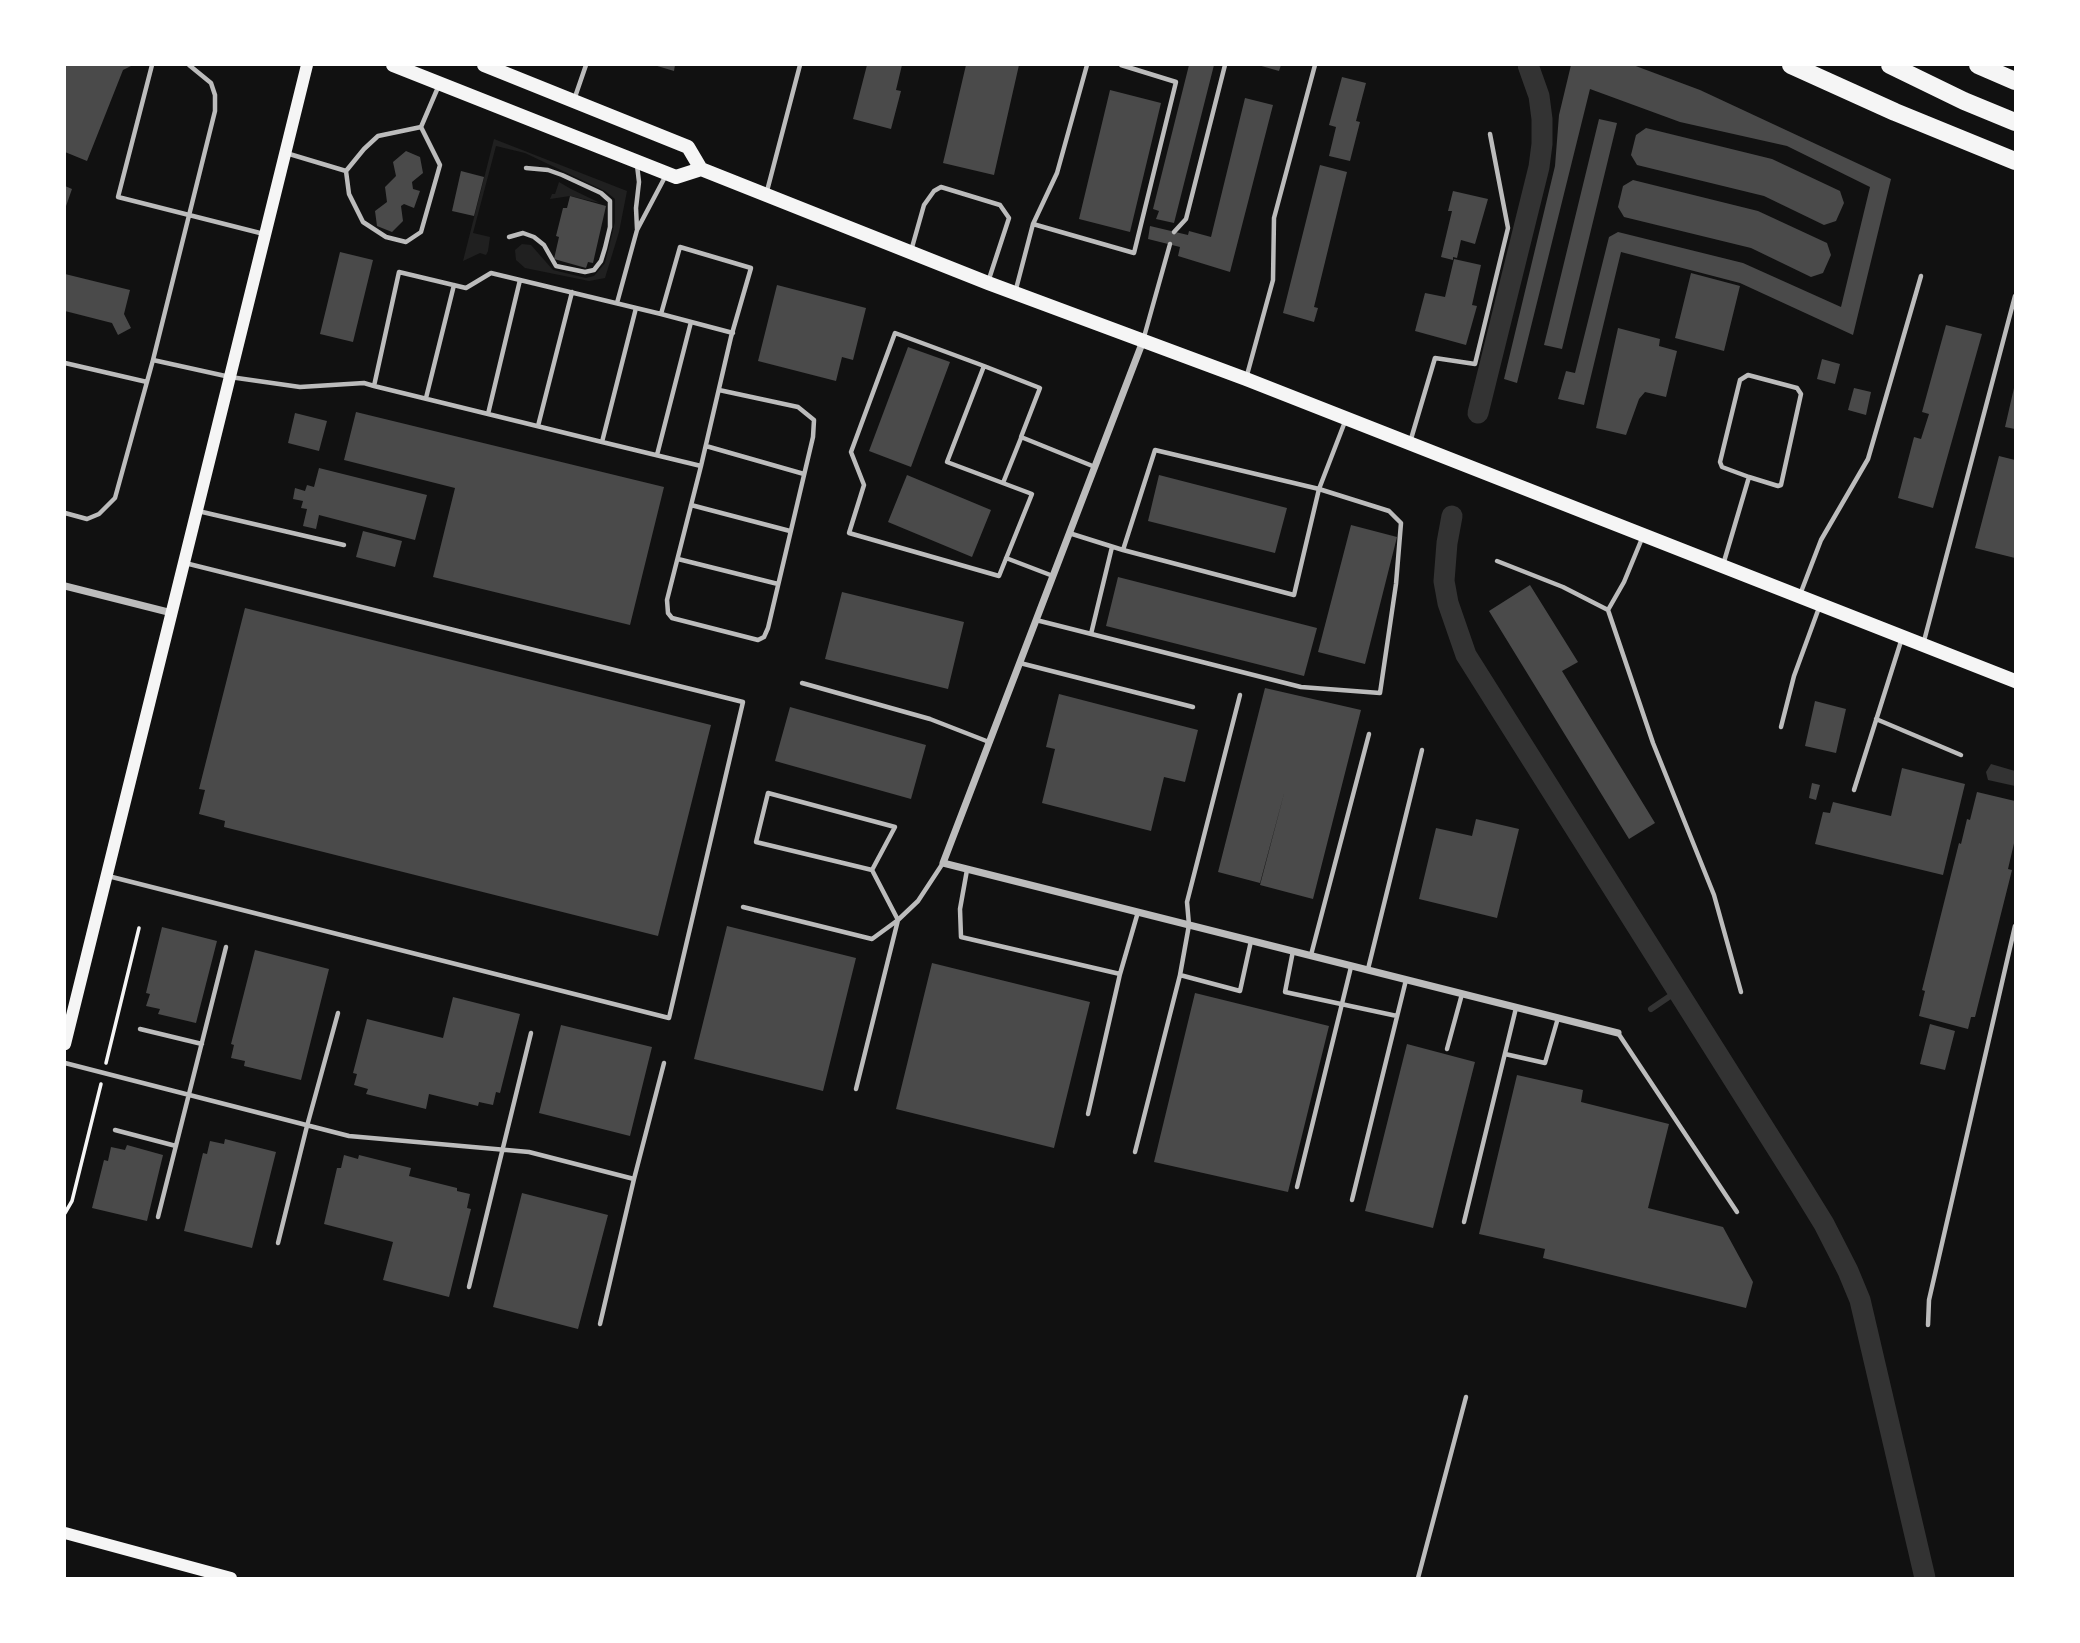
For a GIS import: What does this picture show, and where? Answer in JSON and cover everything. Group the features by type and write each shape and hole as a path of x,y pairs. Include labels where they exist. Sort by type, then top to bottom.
{"highway":[{"path":"1791,65 1895,112 2015,161"},
{"path":"1890,65 2015,122"},
{"path":"1978,65 2015,80"}],"main road":[{"path":"65,1044 307,65"},
{"path":"394,65 676,177 701,169"},
{"path":"484,65 688,147 701,169 988,283 1246,379 2015,681"},
{"path":"65,1533 231,1578"}],"street":[{"path":"1143,341 943,863 1618,1033"},
{"path":"65,586 172,613"}],"lane":[{"path":"152,65 118,197 265,234"},
{"path":"65,513 87,519 99,514 115,498 153,360 215,111 215,95 211,83 189,65"},
{"path":"574,102 586,65"},
{"path":"766,195 800,65"},
{"path":"1015,293 1033,224 1058,173 1087,65"},
{"path":"1033,224 1133,253 1175,82 1121,65"},
{"path":"1174,232 1186,219 1224,65"},
{"path":"1246,379 1273,280 1274,218 1315,65"},
{"path":"421,127 378,136 346,171 349,194 363,222 386,237 406,242 421,232 440,165 421,127 440,83"},
{"path":"1410,443 1435,358 1475,364 1508,228 1490,134"},
{"path":"285,153 346,171"},
{"path":"637,161 637,230"},
{"path":"509,237 523,233 534,237 544,245 556,266 585,272 594,270 601,261 610,227 610,201 601,193 548,170 526,168"},
{"path":"617,303 637,230 667,173"},
{"path":"911,252 924,205 934,191 941,187 1000,205 1009,218 988,283"},
{"path":"1143,341 1170,244"},
{"path":"661,314 680,247 751,268 733,333 667,600 668,613 672,618 758,640 764,637 768,628 814,421 810,414 798,407 719,390"},
{"path":"374,386 399,272 466,288 491,273 733,333"},
{"path":"1799,596 1821,540 1868,459 1921,276"},
{"path":"488,414 520,280"},
{"path":"426,398 454,285"},
{"path":"538,426 572,292"},
{"path":"1923,645 2015,296"},
{"path":"602,442 636,308"},
{"path":"657,455 691,322"},
{"path":"984,366 947,462 1032,494 999,576 849,533 864,485 851,452 895,333 984,366 1040,388 1003,482"},
{"path":"153,360 230,377 300,387 365,383 701,466"},
{"path":"65,363 147,382"},
{"path":"1748,376 1797,387 1801,394 1781,485 1749,477 1722,467 1720,462 1740,380 1748,376"},
{"path":"1069,533 1294,595 1319,489 1346,419"},
{"path":"1021,437 1094,467"},
{"path":"706,446 804,474"},
{"path":"1036,620 1301,687 1380,692 1396,584 1401,523 1389,511 1319,489 1155,450 1123,550"},
{"path":"1723,566 1749,477"},
{"path":"691,505 790,531"},
{"path":"197,511 344,545"},
{"path":"1608,610 1624,582 1643,535"},
{"path":"1091,634 1112,547"},
{"path":"1006,558 1053,576"},
{"path":"678,559 778,584"},
{"path":"1497,561 1563,587 1608,610 1653,743 1714,895 1741,992"},
{"path":"107,876 669,1018 743,702 184,563"},
{"path":"1781,727 1794,676 1820,604"},
{"path":"1854,790 1902,637"},
{"path":"1019,663 1193,707"},
{"path":"802,683 930,719 989,742"},
{"path":"1135,1152 1180,975 1189,925 1187,902 1240,695"},
{"path":"1876,719 1961,755"},
{"path":"1311,956 1368,734"},
{"path":"1368,970 1422,750"},
{"path":"856,1089 898,920 872,870 757,842 768,793 895,827 872,870"},
{"path":"743,907 872,939 918,901 943,863"},
{"path":"967,869 960,909 961,937 1121,974"},
{"path":"1088,1114 1138,912"},
{"path":"1928,1325 1928,1300 2015,926"},
{"path":"1180,975 1240,991 1251,940"},
{"path":"158,1217 226,947"},
{"path":"1293,951 1285,992 1397,1016"},
{"path":"1297,1187 1351,966"},
{"path":"1352,1200 1406,980"},
{"path":"1447,1049 1462,994"},
{"path":"1464,1223 1517,1007"},
{"path":"278,1243 338,1013"},
{"path":"1505,1054 1545,1063 1558,1018"},
{"path":"140,1028 202,1044"},
{"path":"469,1287 531,1032"},
{"path":"1618,1033 1737,1212"},
{"path":"65,1063 349,1136 529,1152 634,1179"},
{"path":"600,1324 664,1063"},
{"path":"115,1130 176,1146"},
{"path":"1418,1578 1466,1397"}],"shaded area":[{"path":"494,139 627,191 619,232 605,278 589,281 525,268 516,260 515,250 522,244 531,245 553,270 586,278 594,276 605,263 615,222 615,199 605,191 525,153 496,146 473,233 490,237 488,251 486,255 480,253 463,261"},
{"path":"559,182 600,203 570,196 550,199"},
{"path":"1991,764 2015,771 2015,786 1988,780 1986,772"}],"building":[{"path":"65,65 133,65 123,70 87,161 65,152"},
{"path":"654,65 675,65 674,71"},
{"path":"867,65 902,65 896,90 901,91 891,129 853,119"},
{"path":"966,65 1019,65 994,175 943,163"},
{"path":"1189,65 1214,65 1174,223 1156,219 1159,211 1153,209"},
{"path":"1258,65 1281,65 1279,71"},
{"path":"1571,65 1633,65 1700,90 1891,179 1853,335 1740,283 1621,252 1584,405 1558,399 1566,371 1575,373 1609,237 1618,232 1743,263 1841,307 1870,187 1787,146 1680,122 1590,89 1517,383 1504,379 1555,166 1559,115"},
{"path":"1342,77 1366,83 1356,121 1360,122 1350,161 1329,156 1336,127 1329,125"},
{"path":"1110,90 1161,103 1130,232 1079,219"},
{"path":"1245,98 1273,105 1230,272 1178,256 1180,247 1148,239 1150,226 1188,235 1189,231 1211,237"},
{"path":"1599,119 1617,123 1562,349 1544,345"},
{"path":"1646,128 1772,159 1840,191 1844,203 1836,221 1824,225 1764,196 1637,165 1631,155 1636,135"},
{"path":"406,151 420,157 423,173 412,182 413,189 420,191 414,208 404,204 401,206 403,221 392,232 377,226 375,211 387,202 385,187 396,176 393,162"},
{"path":"1320,165 1347,172 1314,307 1318,308 1314,322 1283,313"},
{"path":"461,171 484,177 474,216 452,211"},
{"path":"1633,180 1758,211 1827,243 1831,255 1823,273 1811,277 1751,248 1624,217 1618,207 1623,186"},
{"path":"65,186 72,189 65,209"},
{"path":"1453,191 1488,199 1475,244 1461,240 1457,258 1453,257 1453,260 1441,257 1452,211 1448,211"},
{"path":"570,196 606,206 593,263 588,262 586,268 554,259 563,208 567,208"},
{"path":"340,252 373,260 353,342 320,334"},
{"path":"1454,259 1481,265 1472,305 1477,306 1466,345 1415,331 1425,293 1445,297"},
{"path":"1691,273 1740,286 1724,351 1675,338"},
{"path":"65,274 130,290 124,314 131,328 118,335 112,323 65,311"},
{"path":"777,285 866,308 853,360 842,357 836,381 758,361"},
{"path":"1946,325 1982,334 1933,508 1898,498 1914,437 1921,439 1929,414 1922,412"},
{"path":"1618,328 1660,339 1659,346 1677,351 1666,397 1645,392 1639,399 1626,435 1596,428"},
{"path":"908,347 950,362 911,467 869,451"},
{"path":"1822,359 1840,364 1835,384 1817,379"},
{"path":"1854,388 1871,392 1866,415 1848,410"},
{"path":"2015,388 2015,429 2005,427"},
{"path":"356,412 664,487 630,625 433,577 455,488 344,460"},
{"path":"295,413 327,421 319,451 288,443"},
{"path":"1999,456 2015,460 2015,558 1975,548"},
{"path":"319,468 427,495 415,540 319,515 316,529 303,526 307,509 301,508 303,501 293,499 295,488 305,491 307,485 314,487"},
{"path":"907,475 991,510 972,557 888,522"},
{"path":"1159,475 1287,508 1275,553 1148,521"},
{"path":"1351,525 1397,537 1365,664 1318,652"},
{"path":"363,531 402,541 395,567 356,557"},
{"path":"1118,577 1317,628 1304,676 1106,626"},
{"path":"1530,585 1578,662 1562,671 1655,823 1629,839 1489,611"},
{"path":"842,592 964,622 948,689 825,659"},
{"path":"245,608 711,725 658,936 224,827 225,821 199,814 205,790 199,789"},
{"path":"1265,688 1361,710 1313,899 1260,885 1285,790 1260,883 1218,872"},
{"path":"1059,694 1198,730 1185,782 1164,777 1151,831 1042,803 1055,749 1046,747"},
{"path":"1815,701 1846,709 1836,753 1805,746"},
{"path":"790,707 926,745 911,799 775,761"},
{"path":"1902,768 1965,784 1943,875 1815,844 1823,812 1830,813 1833,802 1891,816"},
{"path":"1812,783 1820,785 1816,800 1809,798"},
{"path":"1977,792 2015,801 2015,839 2008,869 2012,870 1975,1017 1971,1017 1968,1029 1919,1016 1925,991 1922,990 1959,843 1961,844 1967,819 1970,820"},
{"path":"1476,819 1519,829 1497,918 1419,899 1436,828 1472,836"},
{"path":"727,926 856,958 823,1091 694,1059"},
{"path":"162,927 217,941 196,1023 158,1014 160,1009 146,1006 150,994 146,993"},
{"path":"255,950 329,969 301,1080 244,1066 245,1061 231,1058 234,1045 231,1044"},
{"path":"932,963 1090,1002 1054,1148 896,1109"},
{"path":"1195,993 1329,1026 1288,1192 1154,1162"},
{"path":"453,997 520,1014 500,1093 496,1092 493,1105 479,1102 478,1106 429,1094 426,1109 366,1094 368,1089 354,1085 357,1074 353,1073 367,1019 443,1038"},
{"path":"1930,1024 1955,1031 1945,1070 1920,1064"},
{"path":"561,1025 652,1047 630,1136 539,1113"},
{"path":"1407,1044 1475,1062 1433,1228 1365,1211"},
{"path":"1517,1075 1583,1090 1581,1102 1669,1124 1648,1208 1723,1227 1753,1282 1746,1308 1543,1258 1545,1249 1479,1234"},
{"path":"225,1139 276,1152 252,1248 184,1231 203,1153 207,1154 210,1141 224,1144"},
{"path":"127,1145 163,1155 147,1221 92,1208 104,1160 108,1161 111,1147 125,1150"},
{"path":"344,1155 358,1159 359,1155 411,1168 409,1176 470,1194 467,1208 471,1209 449,1297 383,1280 393,1242 324,1224 337,1168 341,1168"},
{"path":"522,1193 608,1215 578,1329 493,1307"}],"waterway":[{"path":"1478,413 1539,167 1542,119 1539,96 1528,65"},
{"path":"1452,516 1444,581 1448,603 1466,655 1800,1185 1848,1271 1860,1300 1925,1578"},
{"path":"1651,1009 1679,990"}]}
